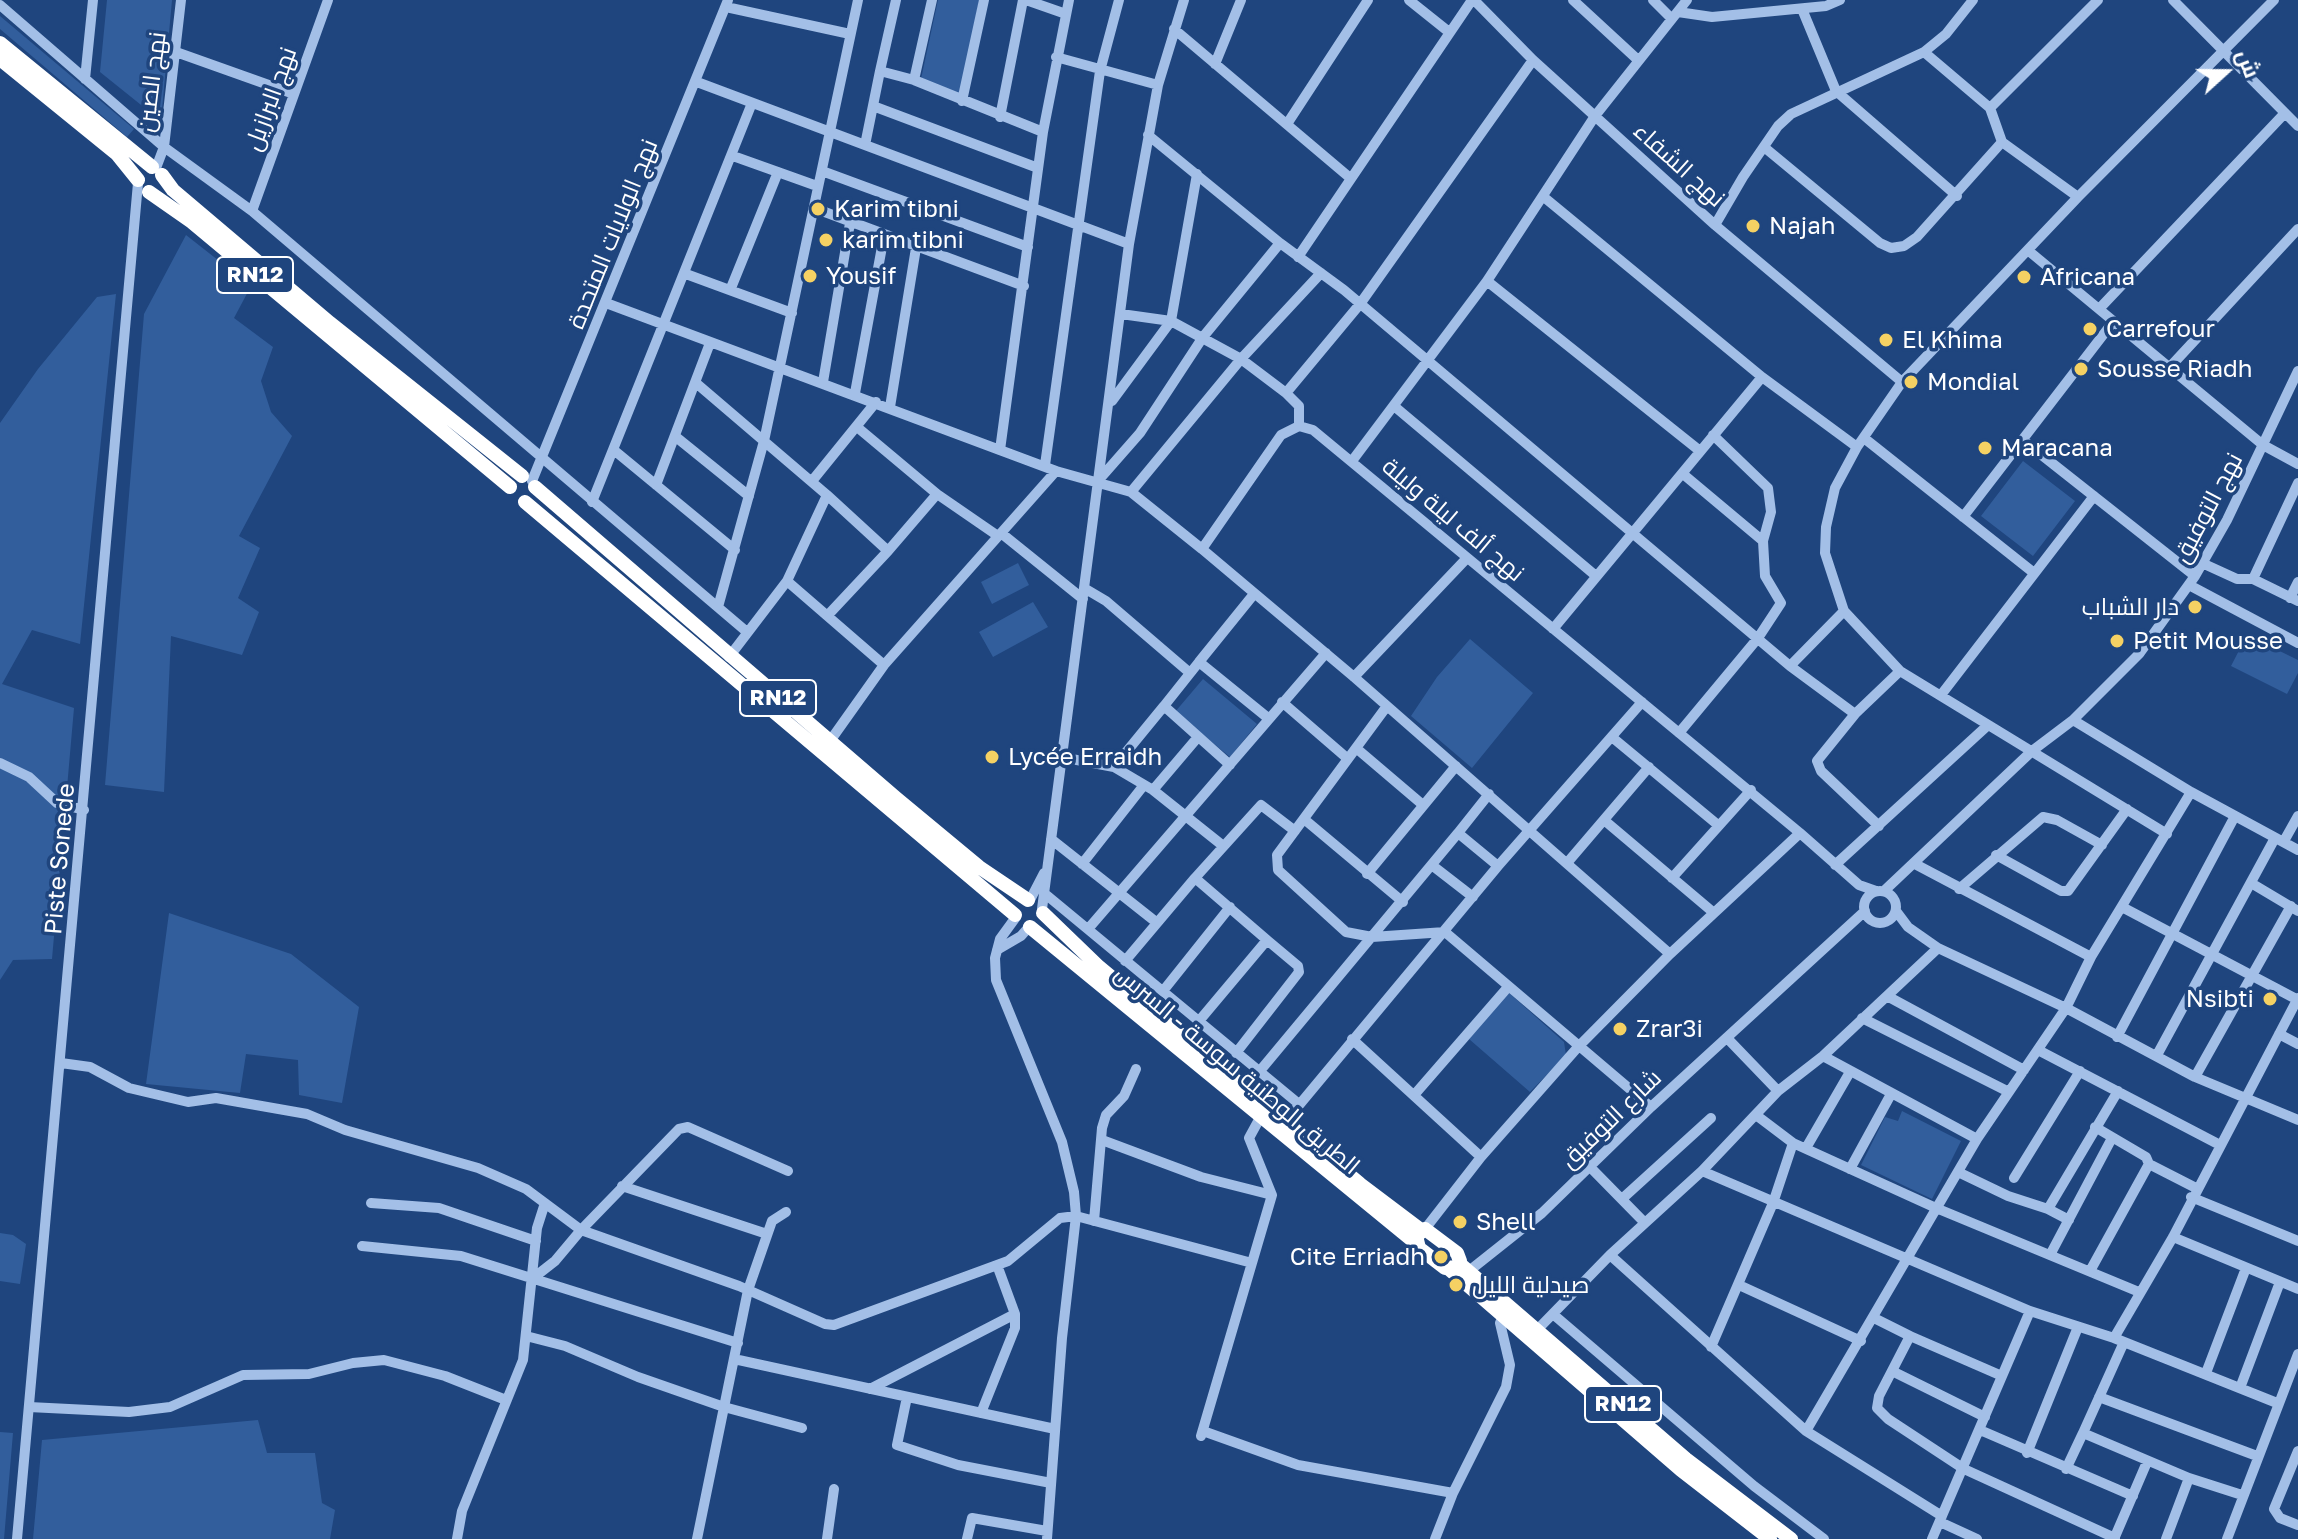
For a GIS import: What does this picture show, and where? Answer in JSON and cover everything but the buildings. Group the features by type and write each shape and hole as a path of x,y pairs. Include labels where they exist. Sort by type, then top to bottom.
{"highway":[{"name":"الطريق الوطنية سوسة - السرس","path":"0,43 157,170 173,190 330,323 530,481 729,657 979,867 1037,903 1099,967 1421,1234"},
{"name":"RN12","path":"0,59 117,154 142,185 192,222 510,487 513,499 525,502 1029,928"},
{"path":"142,170 157,170 160,187 142,185 142,170"},
{"path":"510,487 513,481 530,481 532,498 525,502"},
{"path":"1016,916 1020,903 1037,903 1038,924 1029,928"},
{"name":"الطريق الوطنية سوسة - السرس","path":"1029,928 1261,1116 1421,1234"},
{"name":"RN12","path":"1421,1234 1686,1459 1791,1539"},
{"name":"RN12","path":"1421,1234 1457,1253 1459,1268 1503,1316 1681,1470 1770,1539"}],"street":[{"path":"85,79 93,0"},
{"name":"نهج الصين","path":"157,170 164,147 181,0"},
{"name":"نهج البرازيل","path":"252,211 328,0"},
{"path":"718,607 764,441 858,0"},
{"path":"865,145 896,0"},
{"path":"914,80 932,0"},
{"path":"962,101 984,0"},
{"path":"1000,117 1025,0 1066,14"},
{"path":"1000,450 1043,132 1069,0"},
{"path":"830,741 884,665 999,535 1050,468 1100,71 1119,0"},
{"path":"1184,0 1158,85 1129,244 1109,405 1095,483 1084,593 1051,839 1037,903 1088,929 1299,1104"},
{"path":"1215,64 1241,0"},
{"path":"1409,0 1449,32"},
{"path":"1298,257 1449,32 1476,3 1492,0"},
{"path":"1573,0 1638,60"},
{"path":"1653,0 1675,16 1712,17 1802,9 1840,0"},
{"path":"1352,461 1487,281 1545,198 1595,116 1687,0"},
{"path":"1715,225 1764,147 1791,114 1924,52 1946,34 1973,0"},
{"path":"1990,108 2098,0"},
{"path":"2173,0 2298,126"},
{"path":"2167,834 1900,671 1875,649 1844,611 1825,553 1826,527 1835,488 1861,442 1902,382 2030,252 2078,197 2274,0"},
{"path":"728,2 850,34"},
{"name":"نهج الولايات المتحدة","path":"530,481 728,2"},
{"path":"1287,124 1362,3"},
{"name":"نهج الشفاء","path":"1476,3 1533,60 1715,225 1902,382"},
{"path":"0,5 164,147 252,211 747,632"},
{"path":"1802,9 1836,91 1957,196"},
{"path":"1174,29 1349,177"},
{"path":"176,52 294,94"},
{"path":"1924,52 1990,108 2002,142 2078,197"},
{"path":"1056,57 1158,85"},
{"path":"1286,393 1360,304 1533,60"},
{"path":"880,71 914,80 1043,132"},
{"path":"697,82 1032,205 1129,244"},
{"path":"592,502 752,103"},
{"path":"873,106 1038,168"},
{"path":"2099,309 2285,113"},
{"path":"1148,135 1360,304 1425,362 1633,532 1790,666 1855,714"},
{"path":"1764,147 1880,243 1891,248 1904,246 1917,237 1957,196 2002,142"},
{"path":"733,156 817,186"},
{"path":"822,171 1028,247"},
{"path":"731,288 778,172"},
{"path":"1109,405 1171,321 1197,174"},
{"name":"Piste Sonede","path":"17,1539 142,185"},
{"path":"1545,198 1762,377 1861,442 2034,573"},
{"path":"814,208 1024,286"},
{"path":"823,382 850,223"},
{"path":"2169,368 2298,229"},
{"path":"855,393 884,236"},
{"path":"1095,483 1140,433 1203,337 1280,243"},
{"path":"890,407 916,248"},
{"path":"2030,252 2263,445 2298,464"},
{"path":"1131,492 1241,359 1321,273"},
{"path":"686,274 792,313"},
{"path":"1487,281 1700,451"},
{"path":"606,303 855,393 1000,450 1095,483 1131,492 1326,653 1532,830 1670,954"},
{"path":"1121,314 1171,321 1203,337 1241,359 1299,406 1299,426 1281,435 1202,549"},
{"path":"1963,517 2113,322"},
{"path":"656,485 710,343"},
{"name":"نهج التوفيق","path":"2032,751 2073,720 2139,654 2192,580 2298,371"},
{"path":"1553,629 1762,377"},
{"path":"696,383 812,481 888,551"},
{"path":"812,481 876,402"},
{"path":"1394,406 1596,576"},
{"name":"نهج ألف ليلة وليلة","path":"1299,426 1313,430 1352,461 1751,790 1859,885"},
{"path":"857,427 937,494 1084,593 1106,601 1190,673"},
{"path":"1679,733 1758,638 1781,603 1765,576 1763,541 1771,512 1768,488 1713,435"},
{"path":"676,437 749,496"},
{"path":"2024,441 2192,580 2298,643"},
{"path":"615,451 735,550"},
{"path":"1683,474 1763,541"},
{"path":"2253,579 2298,483"},
{"path":"828,615 937,494"},
{"path":"729,657 787,581 827,495"},
{"path":"1941,695 2094,496"},
{"path":"1354,677 1467,558"},
{"path":"2202,563 2237,579 2253,579 2294,600 2298,582"},
{"path":"787,581 884,665"},
{"path":"1114,767 1254,594"},
{"path":"1790,666 1844,611"},
{"path":"1088,929 1326,653"},
{"path":"1199,662 1268,718"},
{"path":"1879,826 1817,764 1855,714 1900,671"},
{"path":"1282,702 1348,759"},
{"path":"1285,1122 1498,866 1642,702"},
{"path":"1164,706 1230,765"},
{"path":"1387,706 1277,855 1278,870 1346,932 1372,937 1445,932 1651,1107"},
{"path":"2073,720 2191,792 2298,850"},
{"path":"1835,865 1987,726"},
{"path":"1082,864 1149,787 1198,737"},
{"path":"1613,738 1718,825"},
{"path":"1356,748 1423,805"},
{"path":"1880,891 1899,880 2032,751"},
{"path":"1061,757 1114,767 1149,787 1222,845"},
{"path":"0,763 29,777 57,803 84,810"},
{"path":"1367,874 1456,766"},
{"path":"1567,863 1649,767"},
{"path":"1672,878 1751,790"},
{"path":"1806,1431 1977,1139 2066,1008 2091,957 2191,792"},
{"path":"1259,1072 1433,866 1489,794"},
{"path":"1125,961 1222,845 1261,805 1295,831"},
{"path":"1996,855 2068,891 2127,809"},
{"path":"2117,1037 2235,816"},
{"path":"2157,1055 2251,883 2298,816"},
{"path":"1959,889 1996,855 2046,817 2102,845"},
{"path":"1304,819 1403,902"},
{"path":"1604,820 1714,913"},
{"path":"1458,833 1498,866"},
{"path":"1421,1234 1481,1157 1578,1047 1670,954 1800,833"},
{"path":"1051,839 1156,922"},
{"path":"1915,864 2091,957"},
{"path":"1433,866 1473,897"},
{"path":"1195,878 1298,966 1299,972 1236,1053"},
{"path":"1881,922 1896,906 1899,880"},
{"path":"2195,1077 2294,909 2251,883"},
{"path":"1881,922 1864,907 1859,885 1880,891 1896,906 1908,927"},
{"name":"شارع التوفيق","path":"1459,1268 1542,1213 1880,891"},
{"path":"1163,991 1230,907"},
{"path":"2066,1469 2099,1397 2139,1292 2173,1237 2298,999 2122,907"},
{"path":"967,1539 972,1518 1047,1535 1076,1216 1074,1192 1062,1142 996,980 997,950 1004,930 1016,916"},
{"path":"1847,925 1881,922 1908,927 1938,948 2066,1008 2195,1077 2298,1120"},
{"path":"997,950 1029,928"},
{"path":"1199,1021 1267,940"},
{"path":"1537,1330 1610,1255 1702,1171 1778,1091 1823,1056 1938,948"},
{"path":"1415,1094 1508,987"},
{"path":"1887,996 2024,1070"},
{"path":"1862,1018 2009,1092"},
{"path":"2279,1034 2298,1044"},
{"path":"1727,1038 1778,1091"},
{"path":"1352,1039 1481,1157"},
{"path":"2038,1050 2220,1145"},
{"path":"1823,1056 1890,1096 1977,1139"},
{"path":"61,1063 90,1067 129,1088 188,1102 216,1098 307,1114 345,1130 478,1168 526,1189 581,1230 748,1290 825,1324 834,1325 1008,1261 1060,1218 1076,1216 1252,1263"},
{"path":"1094,1221 1106,1115 1124,1096 1136,1069"},
{"path":"2014,1178 2080,1071"},
{"path":"1806,1148 1850,1072"},
{"path":"2048,1209 2118,1091"},
{"path":"1850,1169 1890,1096"},
{"path":"1756,1115 1793,1143 1936,1208 2139,1292"},
{"path":"1261,1116 1249,1138 1272,1195 1202,1434 1298,1465 1453,1493"},
{"path":"1623,1198 1711,1118"},
{"path":"532,1279 555,1261 669,1136 688,1127 788,1171"},
{"path":"2095,1127 2146,1157 2149,1164 2194,1193 2298,1241"},
{"path":"2050,1255 2112,1138"},
{"path":"1102,1140 1201,1177 1272,1195"},
{"path":"1711,1347 1773,1203 1793,1143"},
{"path":"2090,1271 2149,1164"},
{"path":"1591,1168 1645,1223"},
{"path":"1702,1171 2030,1311 2119,1340 2277,1403"},
{"path":"1958,1172 2069,1220"},
{"path":"622,1186 767,1234"},
{"path":"371,1203 439,1208 536,1241"},
{"path":"457,1539 462,1511 523,1360 536,1241 545,1203"},
{"path":"697,1539 748,1290 772,1221 786,1212"},
{"path":"2173,1237 2298,1289"},
{"path":"362,1246 461,1256 738,1343"},
{"path":"1610,1255 1806,1431 1977,1539"},
{"path":"981,1413 1015,1328 1015,1314 997,1265"},
{"path":"2206,1373 2246,1268"},
{"path":"2240,1388 2280,1282"},
{"path":"1739,1285 1861,1341"},
{"path":"1932,1539 2030,1311"},
{"path":"870,1389 1015,1314"},
{"path":"1554,1315 1754,1486 1824,1539"},
{"path":"1435,1539 1453,1493 1506,1387 1510,1365 1500,1323 1503,1316"},
{"path":"1874,1318 2002,1376"},
{"path":"2027,1453 2078,1327"},
{"path":"526,1336 565,1346 638,1377 724,1407 802,1428"},
{"path":"1910,1336 1879,1396 1877,1408 1888,1419 1964,1469 2114,1539 2147,1462"},
{"path":"2227,1539 2298,1354"},
{"path":"734,1359 1055,1429"},
{"path":"29,1407 129,1412 170,1407 243,1375 309,1374 353,1363 384,1360 445,1376 506,1400"},
{"path":"1892,1371 1985,1417"},
{"path":"907,1397 897,1445 958,1465 1051,1483"},
{"path":"2099,1397 2257,1456"},
{"path":"1980,1430 2027,1453 2133,1496"},
{"path":"2083,1433 2147,1462 2242,1495"},
{"path":"2298,1451 2274,1509 2280,1518 2298,1525"},
{"path":"2166,1539 2189,1478"},
{"path":"827,1539 834,1489"}],"shaded area":[{"path":"107,0 172,0 161,121 100,72"},
{"path":"938,0 979,0 962,90 957,94 921,79"},
{"path":"0,16 134,129 127,137 0,29"},
{"path":"186,235 251,286 234,318 273,347 261,381 271,412 292,436 239,536 260,548 238,598 259,612 242,655 171,636 164,792 105,785 144,314"},
{"path":"116,294 80,644 32,630 2,684 74,708 52,959 13,960 0,980 0,423 38,369 97,297"},
{"path":"2023,461 2075,501 2033,556 1981,516"},
{"path":"1018,563 1029,585 992,604 981,582"},
{"path":"1033,602 1048,627 993,657 979,632"},
{"path":"2247,635 2298,660 2298,673 2287,694 2231,666"},
{"path":"1470,639 1533,693 1472,768 1411,716 1437,677"},
{"path":"1203,679 1257,724 1230,757 1175,712"},
{"path":"169,913 291,954 359,1007 342,1103 299,1095 298,1060 246,1054 240,1093 146,1084"},
{"path":"1508,992 1564,1042 1566,1055 1530,1092 1469,1039"},
{"path":"1902,1111 1961,1141 1932,1199 1861,1165 1885,1117 1898,1121"},
{"path":"0,1233 13,1235 26,1244 20,1284 0,1281"},
{"path":"258,1420 267,1453 315,1453 322,1503 335,1510 330,1539 33,1539 42,1440"},
{"path":"0,1432 13,1433 4,1539 0,1539"}],"place":[{"name":"Karim tibni","path":"818,209"},
{"name":"Najah","path":"1753,226"},
{"name":"karim tibni","path":"826,240"},
{"name":"Yousif","path":"810,276"},
{"name":"Africana","path":"2024,277"},
{"name":"Carrefour","path":"2090,329"},
{"name":"El Khima","path":"1886,340"},
{"name":"Sousse Riadh","path":"2081,369"},
{"name":"Mondial","path":"1911,382"},
{"name":"Maracana","path":"1985,448"},
{"name":"دار الشباب","path":"2195,607"},
{"name":"Petit Mousse","path":"2117,641"},
{"name":"Lycée Erraidh","path":"992,757"},
{"name":"Nsibti","path":"2270,999"},
{"name":"Zrar3i","path":"1620,1029"},
{"name":"Shell","path":"1460,1222"},
{"name":"Cite Erriadh","path":"1441,1257"},
{"name":"صيدلية الليل","path":"1456,1285"}]}
